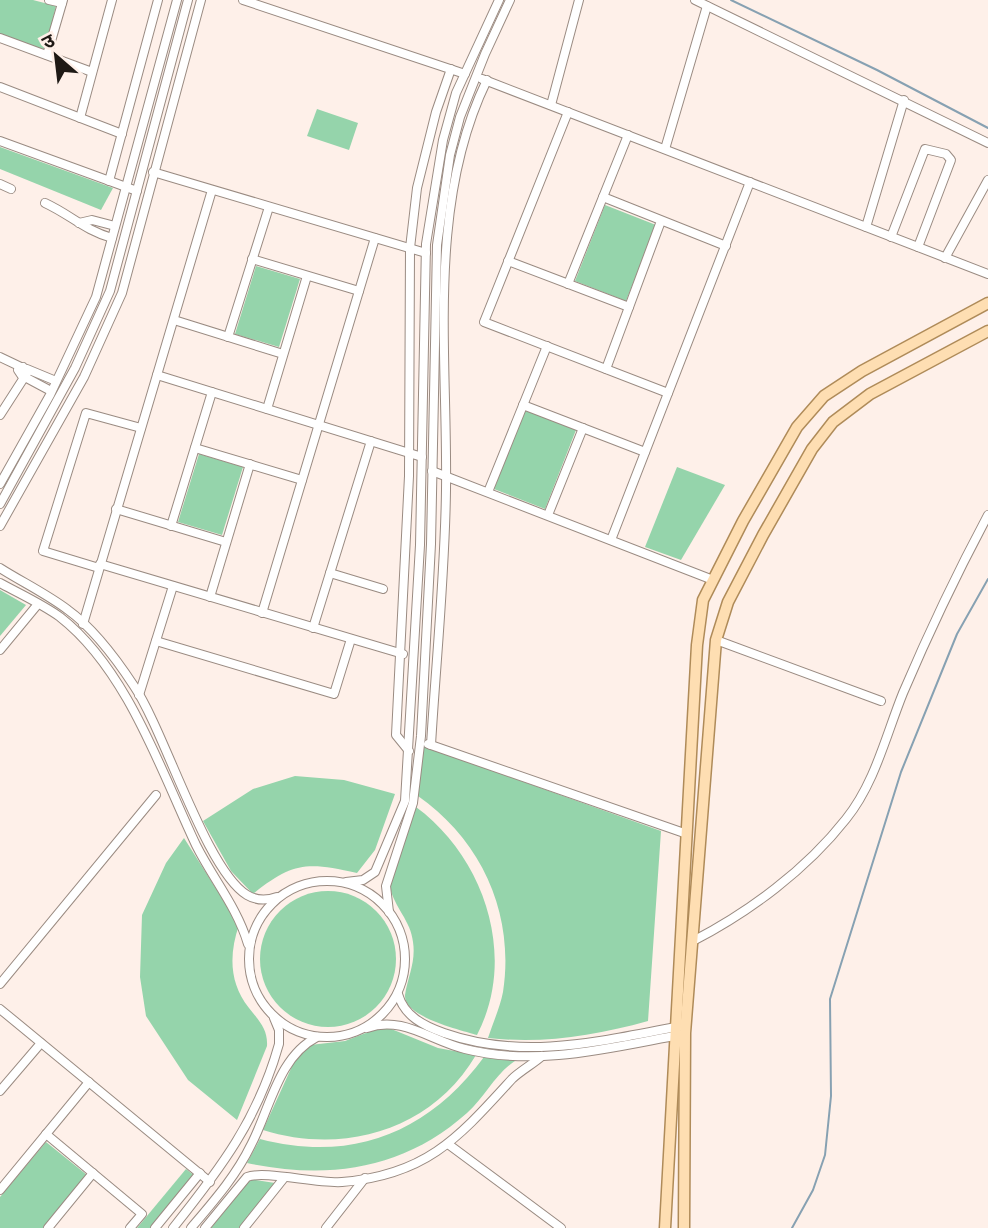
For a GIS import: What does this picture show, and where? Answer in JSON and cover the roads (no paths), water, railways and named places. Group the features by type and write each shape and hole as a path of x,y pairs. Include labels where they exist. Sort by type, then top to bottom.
{"main road":[{"path":"684,1228 681,1030 696,645 703,600 797,427 824,396 862,371 988,303"},
{"path":"665,1228 681,1030 693,941 716,640 728,602 812,449 833,422 870,394 988,331"}],"street":[{"path":"47,55 63,2 49,0"},
{"path":"80,118 112,0"},
{"path":"109,181 158,0"},
{"path":"0,484 51,391 96,297 177,0"},
{"path":"0,504 75,368 110,291 188,0"},
{"path":"0,526 84,377 122,293 201,0"},
{"path":"243,0 465,74"},
{"path":"0,568 70,611 139,695 158,728 208,843 244,894 266,901 295,887 319,881 346,882 369,876 385,855 405,801 422,457 426,253 443,140 465,74 499,0"},
{"path":"389,912 386,886 413,803 420,742 432,471 437,245 450,155 476,76 510,0"},
{"path":"551,105 579,0"},
{"path":"695,0 988,143"},
{"path":"666,149 707,6"},
{"path":"0,38 92,72"},
{"path":"409,751 396,735 409,453 410,248 419,178 451,69"},
{"path":"476,76 988,274"},
{"path":"431,745 446,476 444,321 449,233 470,125 486,80"},
{"path":"0,87 122,134"},
{"path":"866,227 904,100"},
{"path":"568,112 484,321 668,393"},
{"path":"568,284 628,135"},
{"path":"0,141 137,191"},
{"path":"891,237 925,149 946,154 951,160 946,181 918,247"},
{"path":"143,169 426,253"},
{"path":"945,258 988,180"},
{"path":"611,540 750,182"},
{"path":"0,184 11,189"},
{"path":"83,624 212,190"},
{"path":"603,197 726,246"},
{"path":"45,203 71,215 89,231 112,238"},
{"path":"228,337 269,207"},
{"path":"79,223 92,219 115,226"},
{"path":"606,369 661,221"},
{"path":"262,613 375,238"},
{"path":"252,259 359,291"},
{"path":"508,261 629,307"},
{"path":"267,409 307,276"},
{"path":"174,320 283,354"},
{"path":"488,492 547,346"},
{"path":"0,357 51,391"},
{"path":"0,363 56,381"},
{"path":"0,415 22,372"},
{"path":"157,375 422,457"},
{"path":"171,526 212,392"},
{"path":"523,405 645,452"},
{"path":"141,428 86,413 43,551 173,586 401,654 412,654"},
{"path":"548,515 583,428"},
{"path":"313,628 371,441"},
{"path":"195,448 302,480"},
{"path":"210,597 250,464"},
{"path":"432,471 713,580"},
{"path":"116,509 226,542"},
{"path":"693,941 736,919 796,869 846,819 867,785 903,694 988,514"},
{"path":"330,573 383,589"},
{"path":"0,583 61,618 122,690 147,734 198,848 242,923 248,944 250,975 258,997 274,1017 291,1029 317,1037 332,1038 390,1023 463,1049 495,1055 542,1056 567,1055 681,1030"},
{"path":"139,695 173,586"},
{"path":"0,650 38,604"},
{"path":"156,641 334,694 351,639"},
{"path":"716,640 881,701"},
{"path":"420,742 687,834"},
{"path":"0,984 156,795"},
{"path":"346,882 369,893 389,912 405,944 405,972 398,994 383,1015 360,1031"},
{"path":"248,944 270,905 281,895"},
{"path":"398,994 401,1006 411,1016 435,1030 495,1046 533,1049 681,1030"},
{"path":"0,1009 210,1182"},
{"path":"173,1228 210,1182 249,1124 271,1072 279,1044 279,1030 274,1017"},
{"path":"191,1228 228,1183 251,1147 288,1062 307,1042 317,1037"},
{"path":"0,1091 41,1043"},
{"path":"205,1228 247,1177 257,1173 307,1182 365,1178 410,1166 465,1132 514,1077 542,1056"},
{"path":"0,1190 89,1082"},
{"path":"46,1134 142,1214 130,1228"},
{"path":"448,1144 561,1228"},
{"path":"48,1228 93,1173"},
{"path":"155,1228 200,1173"},
{"path":"244,1228 284,1178"},
{"path":"326,1228 365,1178"},
{"path":"228,1183 237,1189"}],"waterway":[{"path":"731,0 877,70 988,128"},
{"path":"792,1228 813,1190 825,1155 831,1096 830,999 901,772 957,634 988,579"}]}
